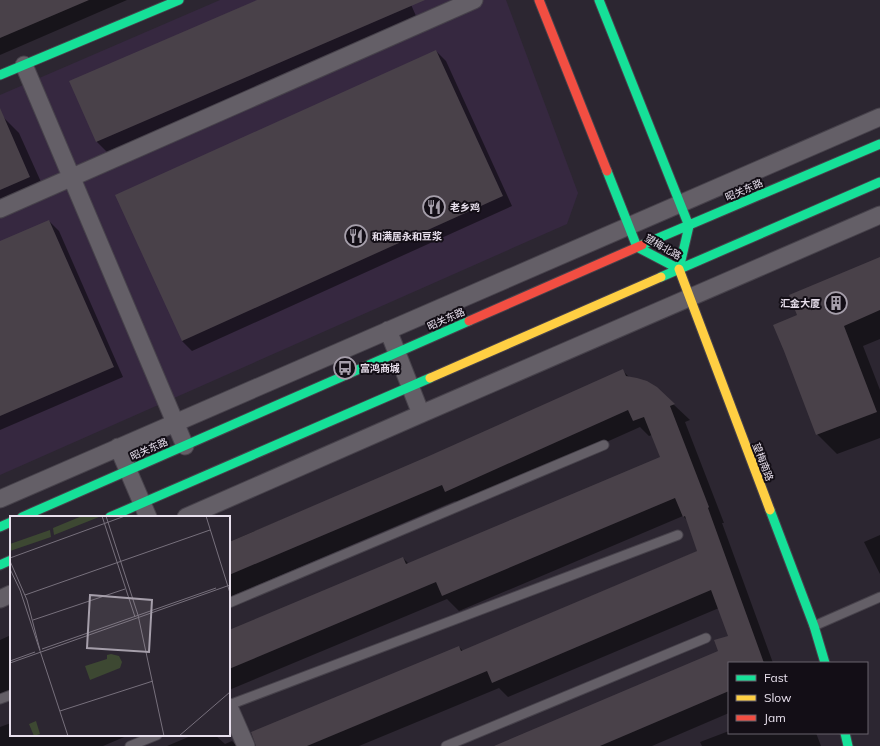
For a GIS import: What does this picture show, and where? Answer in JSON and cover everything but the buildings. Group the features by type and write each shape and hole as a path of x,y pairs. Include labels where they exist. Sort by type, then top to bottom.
{"main road":[{"path":"0,75 179,0"},
{"name":"望梅北路","path":"539,0 638,247 679,269 689,226"},
{"path":"599,0 689,226"},
{"name":"昭关东路","path":"24,516 638,247 880,144"},
{"path":"115,516 145,510 410,386 880,182"},
{"name":"望梅南路","path":"679,269 814,626 825,662"},
{"path":"0,527 10,522"},
{"path":"0,565 10,560"},
{"path":"845,734 848,746"}],"street":[{"path":"0,209 474,0"},
{"path":"24,65 185,446"},
{"path":"0,499 880,117"},
{"path":"188,516 880,215"},
{"path":"388,330 421,414"},
{"path":"118,447 145,510"},
{"path":"0,599 10,594"},
{"path":"230,708 246,746"}],"lane":[{"path":"230,603 604,445"},
{"path":"230,706 678,536"},
{"path":"814,626 880,597"},
{"path":"446,746 706,638"},
{"path":"0,699 10,695"},
{"path":"130,746 155,736"}],"shaded area":[{"path":"220,0 506,0 578,193 567,224 0,475 0,95"}],"traffic: fast":[{"path":"0,75 179,0"},
{"path":"599,0 689,226 679,269"},
{"path":"642,245 880,144"},
{"path":"607,171 637,247 679,269"},
{"path":"661,277 880,182"},
{"path":"24,516 469,321"},
{"path":"112,516 430,378"},
{"path":"770,510 814,626 825,662"},
{"path":"0,527 10,522"},
{"path":"0,565 10,560"},
{"path":"845,734 848,746"}],"traffic: slow":[{"path":"679,269 770,510"},
{"path":"430,378 661,277"}],"traffic: jam":[{"path":"539,0 607,171"},
{"path":"469,321 642,245"}],"place":[{"name":"老乡鸡","path":"434,207"},
{"name":"和满居永和豆浆","path":"356,236"},
{"name":"汇金大厦","path":"836,303"},
{"name":"富鸿商城","path":"345,368"}]}
